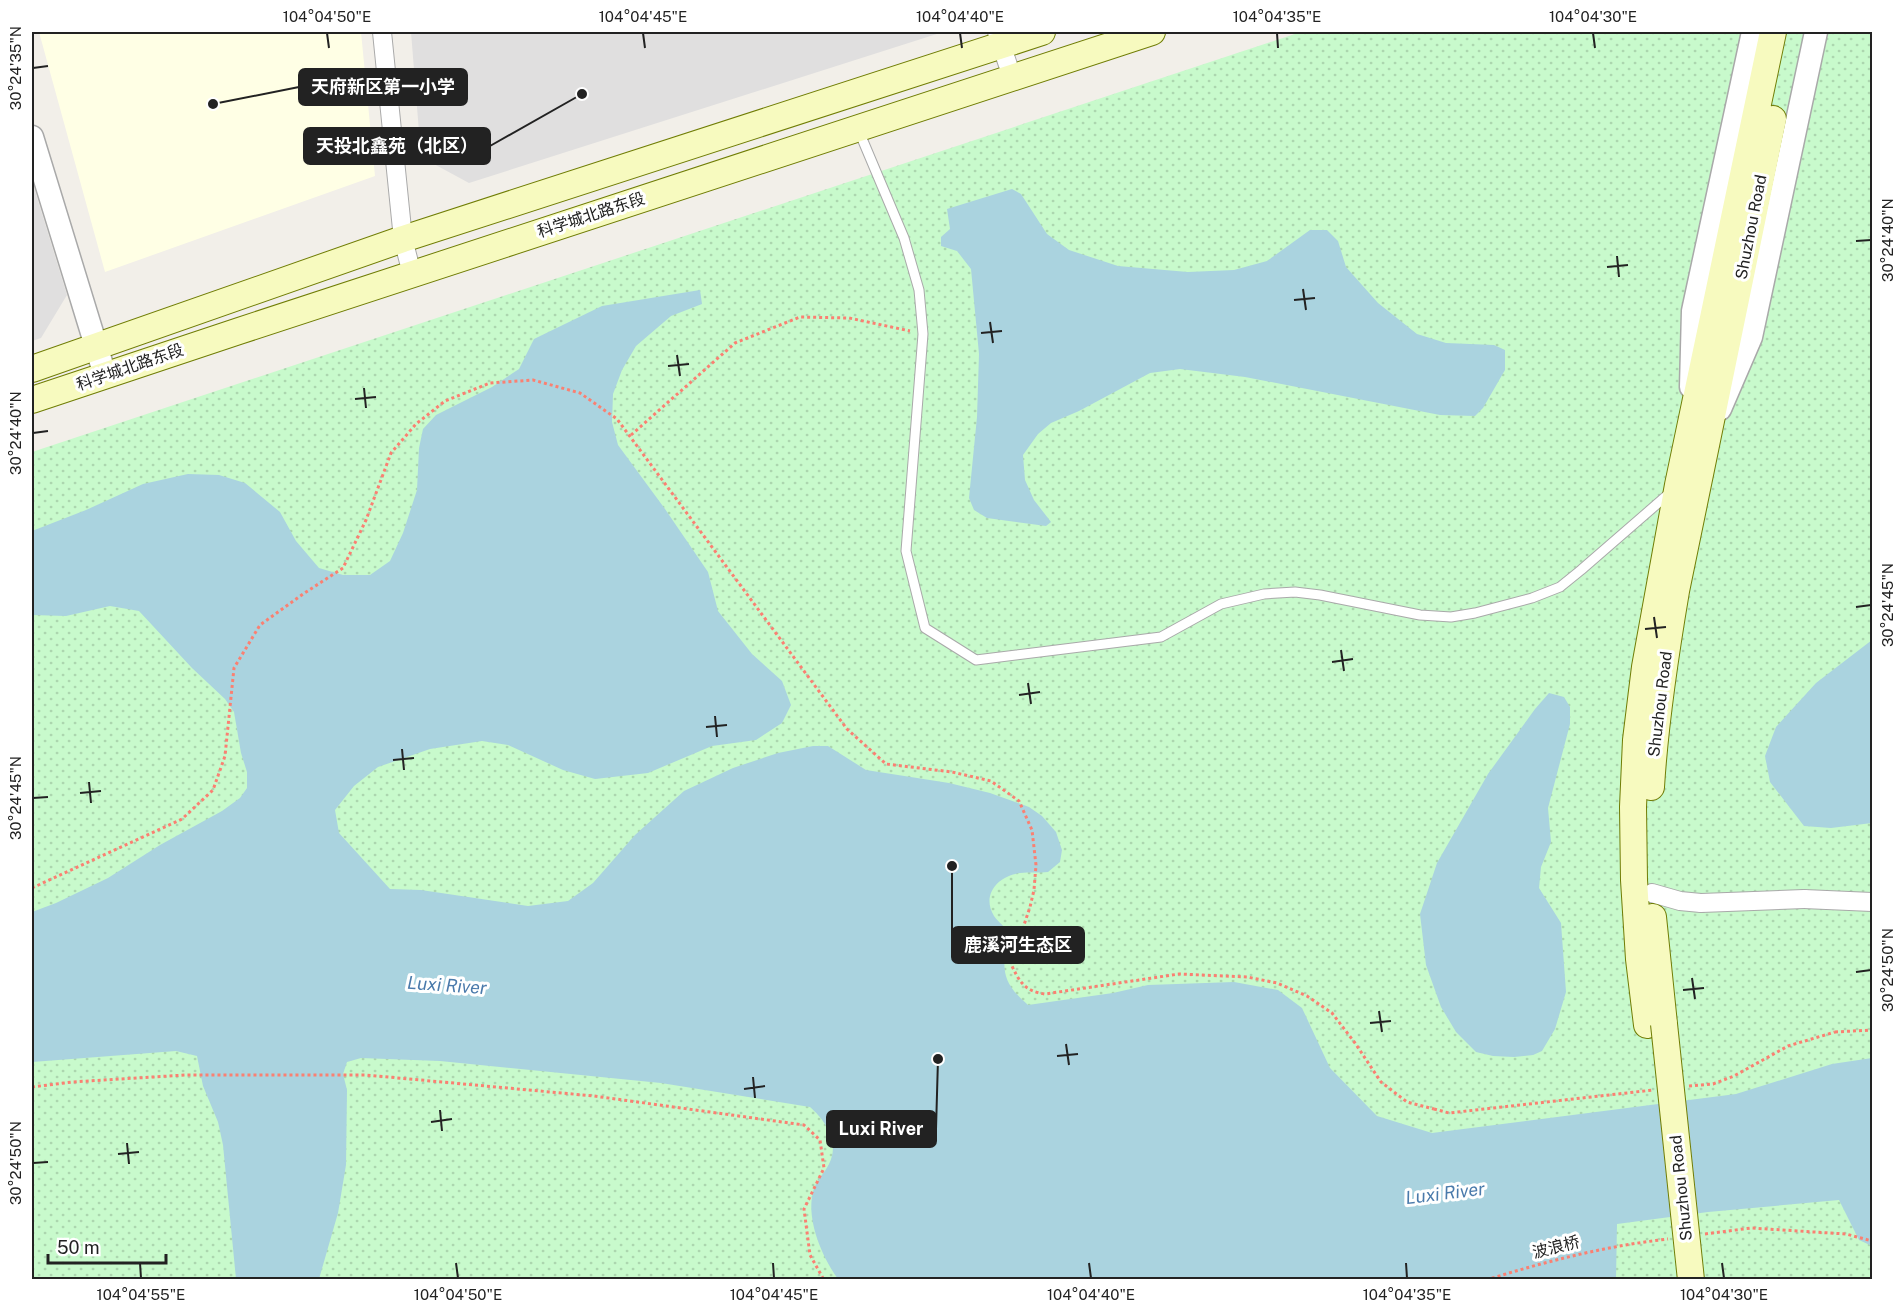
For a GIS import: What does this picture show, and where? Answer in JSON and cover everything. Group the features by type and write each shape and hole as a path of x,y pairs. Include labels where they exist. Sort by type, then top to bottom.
{"main road":[{"name":"科学城北路东段","path":"32,369 403,239 998,38 1042,32"},
{"name":"科学城北路东段","path":"32,400 1152,32"},
{"name":"Shuzhou Road","path":"1673,1280 1656,1024 1655,937 1649,830 1653,757 1663,669 1699,433 1773,32"},
{"name":"Shuzhou Road","path":"1691,1280 1656,1024 1639,959 1634,880 1636,740 1645,667 1678,485 1699,433 1791,32"}],"street":[{"path":"382,32 403,239 412,274"},
{"path":"1699,433 1693,311 1753,32"},
{"path":"1699,433 1751,337 1816,32"},
{"path":"998,38 1012,77"},
{"path":"32,137 105,375"},
{"path":"1652,892 1680,901 1701,903 1803,899 1872,902"}],"lane":[{"path":"858,128 904,238 919,290 923,334 906,551 925,628 975,660 1161,637 1221,604 1264,594 1295,592 1320,595 1420,615 1451,617 1502,608 1560,587 1678,485"}],"path":[{"path":"630,436 735,343 800,317 849,318 923,334"},
{"path":"32,888 182,819 213,790 225,756 234,668 260,625 343,568 366,520 391,453 416,424 445,401 490,383 533,380 580,393 618,419 847,729 886,764 951,772 991,781 1019,801 1032,830 1036,865 1034,890 1011,964 1019,982 1034,992 1045,994 1179,974 1247,977 1278,983 1307,996 1332,1013 1381,1082 1407,1102 1449,1113 1655,1090"},
{"path":"1678,1087 1713,1084 1734,1076 1788,1046 1835,1032 1872,1030"},
{"path":"32,1087 72,1082 185,1075 366,1075 594,1095 804,1125 820,1140 824,1168 804,1209 810,1255 824,1280"},
{"path":"1704,1234 1751,1228 1846,1234 1872,1241"},
{"name":"波浪桥","path":"1486,1280 1582,1253 1668,1239"}],"shaded area":[{"path":"39,32 361,32 375,176 105,272"},
{"path":"411,32 943,32 469,183 421,157"},
{"path":"32,181 67,295 41,338 32,341"}],"green space":[{"path":"1301,32 1872,32 1872,1279 32,1279 32,452"}],"water":[{"path":"1012,189 1021,194 1047,234 1069,250 1118,266 1188,272 1234,270 1267,261 1310,230 1327,230 1338,241 1346,267 1378,303 1417,334 1446,343 1494,345 1505,350 1505,370 1483,408 1475,416 1440,415 1245,377 1180,369 1150,373 1079,411 1051,423 1038,434 1023,455 1025,480 1034,500 1051,522 1046,526 987,518 974,510 969,498 977,417 979,354 971,269 957,251 941,246 941,237 950,229 947,209"},
{"path":"700,290 702,304 671,316 636,346 622,370 613,394 612,422 618,445 708,572 718,611 752,654 782,681 791,705 782,723 756,740 712,746 648,773 595,779 563,770 508,745 482,741 430,749 378,767 354,786 335,810 339,833 390,889 421,890 528,906 568,901 593,883 635,835 684,791 733,768 778,753 813,746 828,746 866,770 949,783 990,793 1029,807 1042,816 1056,832 1062,850 1060,862 1048,872 1020,873 1005,878 994,888 989,901 994,916 1009,934 1004,965 1005,974 1013,989 1028,1005 1113,993 1148,985 1234,982 1278,990 1302,1008 1330,1068 1377,1116 1432,1133 1736,1094 1832,1064 1872,1058 1872,1246 1859,1240 1839,1200 1708,1212 1617,1224 1616,1279 838,1279 826,1260 817,1238 811,1203 816,1185 832,1156 832,1140 826,1126 810,1107 661,1083 440,1061 361,1058 347,1062 343,1074 347,1090 346,1165 338,1213 319,1279 236,1279 223,1145 218,1122 203,1086 197,1056 176,1051 32,1062 32,912 108,878 240,798 247,788 247,772 241,753 234,712 225,699 192,668 139,611 110,606 66,616 32,615 32,531 143,484 188,474 219,475 245,483 280,512 296,541 319,568 343,575 370,575 390,561 403,533 417,490 419,448 423,429 436,415 492,387 519,369 534,339 602,306"},
{"path":"1872,640 1872,823 1831,828 1804,826 1770,782 1765,756 1776,727 1816,683"},
{"path":"1549,693 1564,697 1570,707 1570,724 1548,808 1551,842 1541,867 1539,888 1561,923 1566,992 1555,1029 1542,1051 1533,1055 1514,1057 1493,1056 1476,1052 1456,1032 1441,1007 1426,965 1420,914 1437,863 1488,774"}],"place":[{"name":"天投北鑫苑（北区）","path":"582,94"},
{"name":"天府新区第一小学","path":"213,104"},
{"name":"鹿溪河生态区","path":"952,866"},
{"name":"Luxi River","path":"938,1059"}]}
